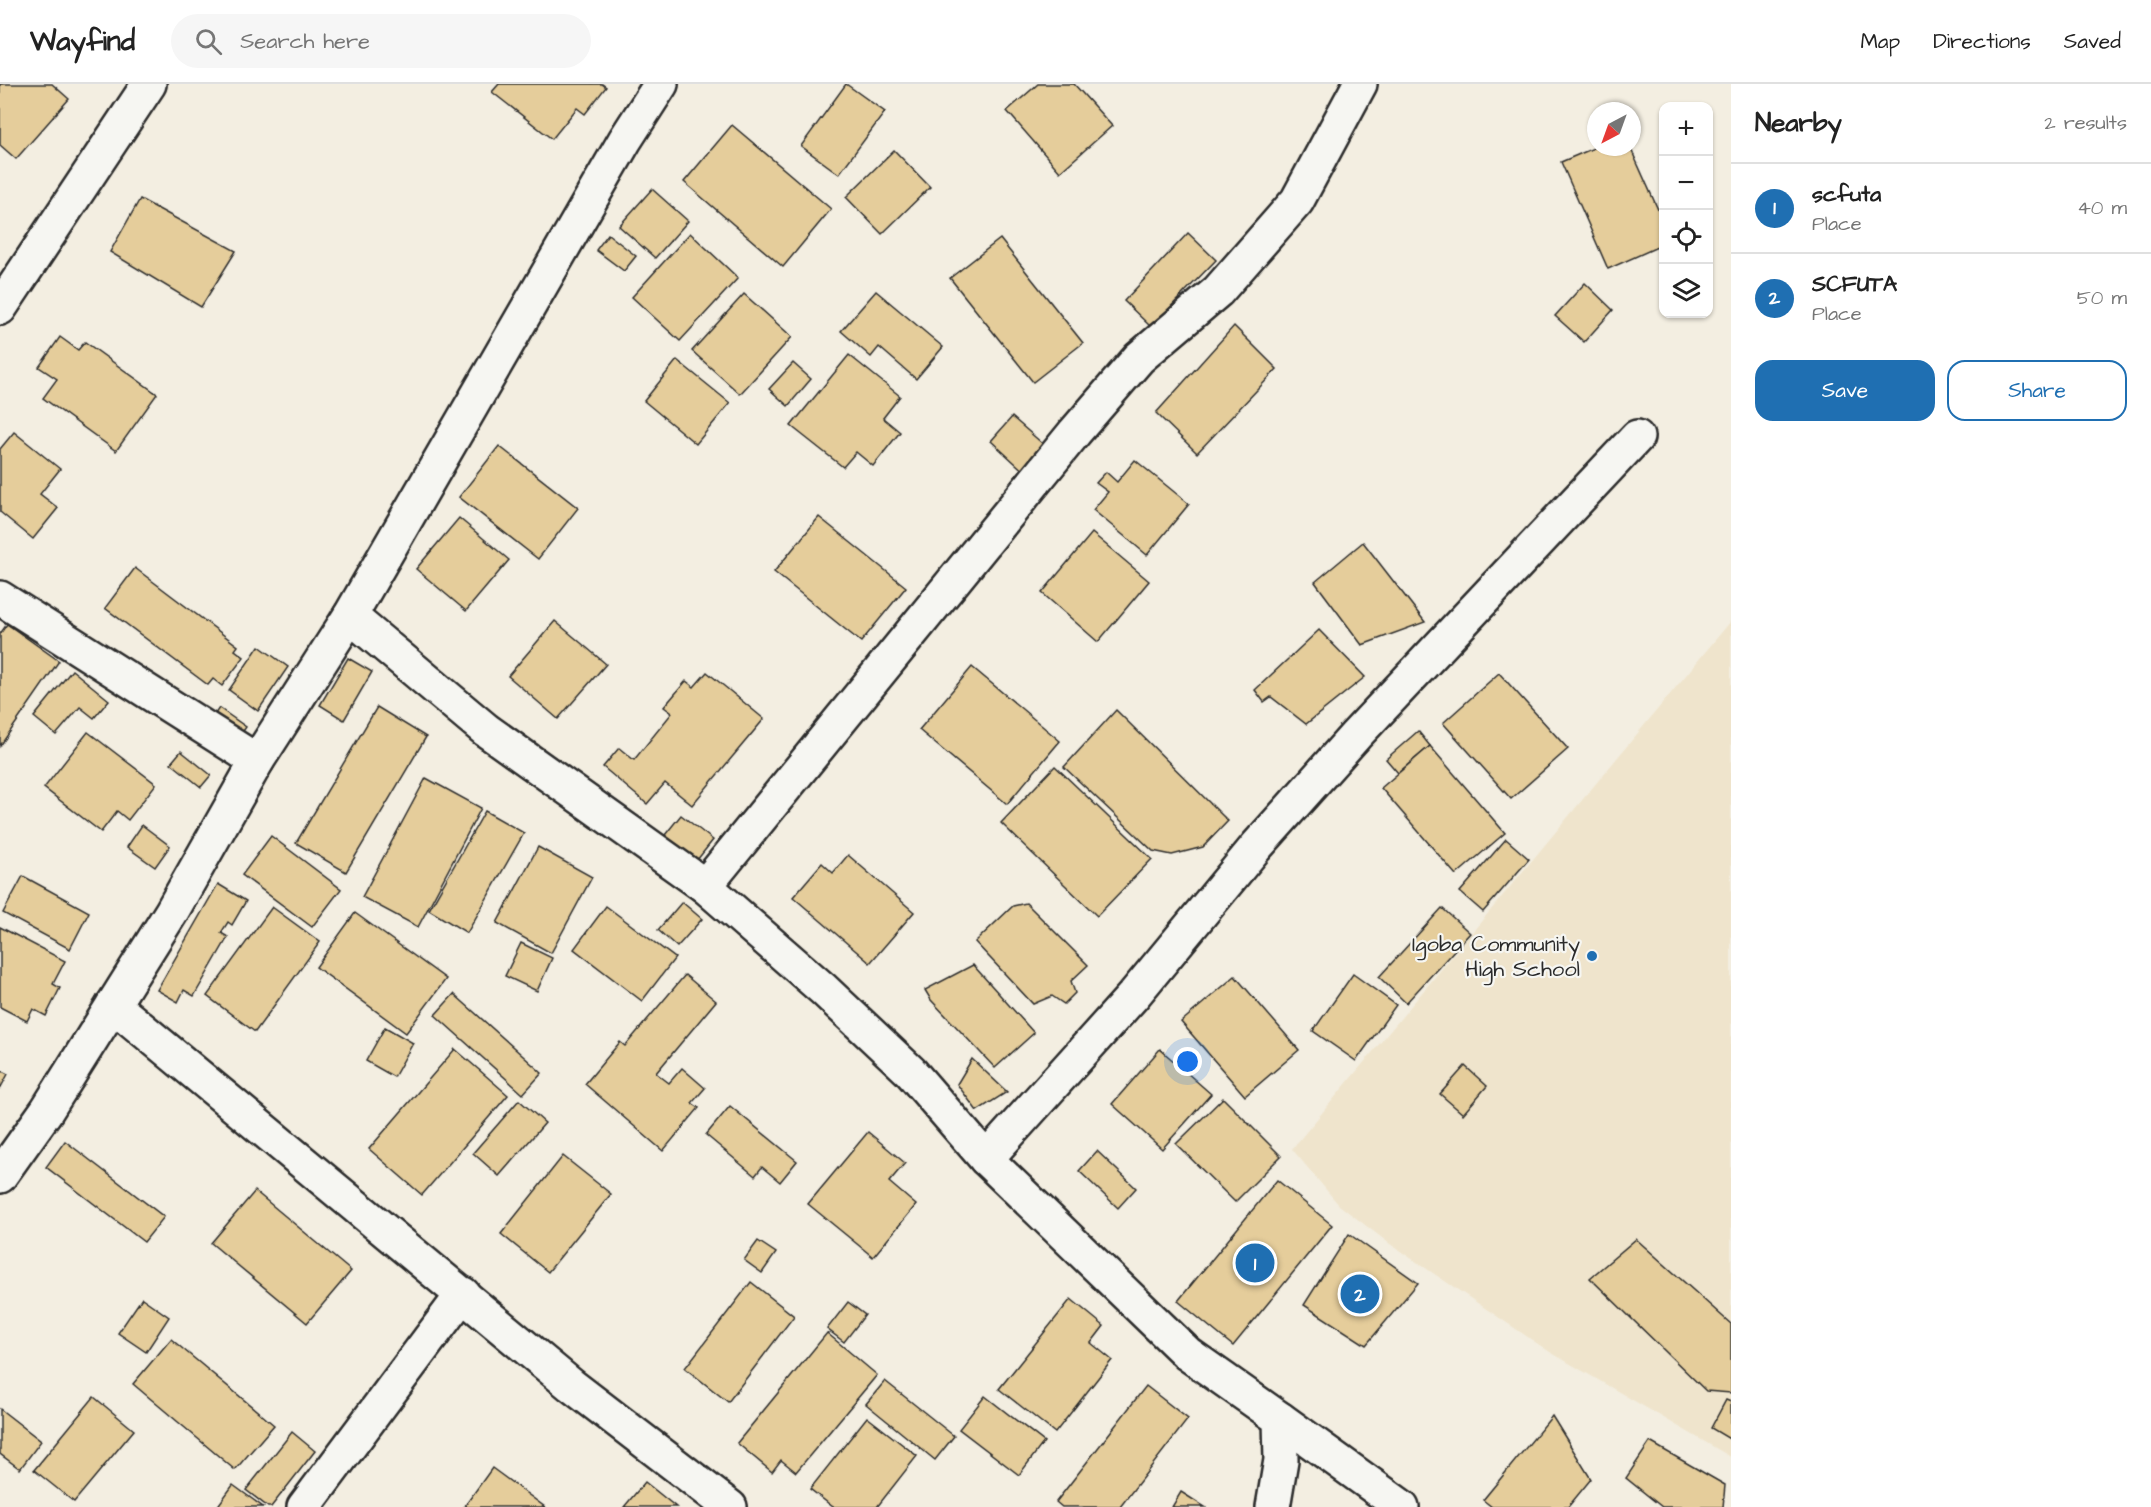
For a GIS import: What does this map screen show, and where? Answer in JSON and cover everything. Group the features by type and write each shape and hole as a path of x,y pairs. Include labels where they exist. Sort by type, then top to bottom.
{"street":[{"path":"0,308 149,84"},
{"path":"0,1176 47,1110 172,911 257,761 350,616 625,140 661,84"},
{"path":"705,886 1075,432 1139,358 1218,291 1297,201 1360,84"},
{"path":"986,1159 1133,996 1256,848 1356,735 1637,437"},
{"path":"0,598 257,761"},
{"path":"350,616 486,730 705,886 823,989 910,1071 986,1159 1188,1354 1402,1507"},
{"path":"113,1005 571,1384 730,1507"},
{"path":"304,1507 463,1294"},
{"path":"1273,1507 1281,1460 1280,1419"}],"shaded area":[{"name":"Igoba Community High School","path":"1731,621 1731,1457 1550,1352 1390,1244 1339,1205 1292,1149"}],"building":[{"path":"0,84 52,84 69,99 16,159 0,145"},
{"path":"499,84 602,84 606,87 585,114 577,108 552,139 492,92"},
{"path":"846,84 885,112 839,174 801,146"},
{"path":"1038,84 1074,84 1112,126 1060,172 1007,111"},
{"path":"732,125 831,209 783,267 684,182"},
{"path":"894,150 930,187 882,234 846,197"},
{"path":"1587,151 1587,156 1634,156 1659,212 1659,246 1608,269 1561,162"},
{"path":"652,189 688,221 655,258 619,226"},
{"path":"140,199 236,251 201,307 110,252"},
{"path":"690,233 738,278 680,341 632,297"},
{"path":"1188,233 1216,260 1151,327 1124,301"},
{"path":"608,234 636,256 624,271 596,250"},
{"path":"1000,239 1083,343 1033,382 950,278"},
{"path":"1585,283 1613,310 1584,342 1555,316"},
{"path":"876,291 943,347 916,379 879,347 871,357 841,331"},
{"path":"744,294 792,337 740,394 692,351"},
{"path":"1234,326 1277,369 1197,453 1156,413"},
{"path":"60,337 78,350 85,342 157,394 116,451 43,398 57,379 39,367"},
{"path":"849,355 900,396 883,418 900,432 873,466 856,452 843,467 791,426"},
{"path":"677,360 730,403 696,444 644,401"},
{"path":"793,363 811,379 788,406 769,389"},
{"path":"1012,417 1051,451 1028,475 991,441"},
{"path":"14,432 60,469 40,494 58,508 33,539 0,512 0,449"},
{"path":"499,446 578,508 538,559 459,497"},
{"path":"1135,460 1189,504 1147,555 1093,510 1108,492 1096,483 1106,472 1117,482"},
{"path":"819,517 906,587 861,642 774,572"},
{"path":"459,518 509,560 466,611 416,569"},
{"path":"1092,533 1149,581 1098,642 1042,593"},
{"path":"1363,542 1425,622 1362,645 1315,582"},
{"path":"135,568 238,646 235,650 244,657 222,686 213,679 208,685 105,608"},
{"path":"555,621 606,664 558,719 508,676"},
{"path":"7,624 59,661 0,746 0,634"},
{"path":"1319,630 1365,677 1306,724 1271,697 1264,702 1255,690"},
{"path":"259,646 288,667 258,711 229,690"},
{"path":"348,658 372,672 344,720 320,705"},
{"path":"972,667 1060,741 1007,804 919,730"},
{"path":"72,670 109,700 94,718 80,707 56,735 34,717"},
{"path":"707,672 764,719 692,805 665,783 647,804 603,767 619,748 634,760 672,713 664,707 686,681 694,687"},
{"path":"1499,673 1568,749 1511,799 1443,723"},
{"path":"377,707 426,737 346,872 296,843"},
{"path":"219,708 246,727 237,740 210,721"},
{"path":"1116,710 1228,821 1203,847 1172,855 1153,851 1064,767"},
{"path":"1418,731 1430,746 1398,773 1386,759"},
{"path":"88,732 156,784 128,820 117,811 101,832 44,788"},
{"path":"1430,746 1505,833 1456,875 1381,788"},
{"path":"181,751 211,775 201,787 171,763"},
{"path":"1055,766 1152,859 1097,916 1001,823"},
{"path":"426,778 481,808 418,927 362,897"},
{"path":"485,811 524,833 467,933 429,910"},
{"path":"681,815 713,840 693,865 661,840"},
{"path":"142,825 170,846 155,867 127,847"},
{"path":"271,836 341,889 312,927 242,875"},
{"path":"1506,839 1529,859 1483,912 1460,892"},
{"path":"538,847 592,877 551,953 497,923"},
{"path":"848,855 914,912 870,963 793,897 822,863 833,873"},
{"path":"23,876 89,912 70,949 3,913"},
{"path":"218,884 246,901 232,925 228,922 221,933 228,937 194,996 184,990 178,1002 157,990"},
{"path":"682,902 702,919 677,947 658,930"},
{"path":"1026,903 1088,965 1071,981 1075,993 1064,1004 1052,996 1033,1004 975,942 1013,906"},
{"path":"606,906 675,958 642,1001 574,949"},
{"path":"272,907 320,942 255,1032 207,996"},
{"path":"1442,908 1470,933 1406,1003 1379,977"},
{"path":"355,913 446,979 406,1033 316,967"},
{"path":"0,927 65,961 53,984 60,988 46,1016 33,1009 27,1021 0,1007"},
{"path":"521,943 552,958 537,991 505,976"},
{"path":"973,965 1034,1033 995,1068 931,1000 925,990"},
{"path":"1353,974 1396,1005 1356,1061 1313,1031"},
{"path":"685,975 716,1001 656,1073 669,1083 682,1068 705,1088 692,1103 699,1108 663,1151 585,1084 620,1042 625,1046"},
{"path":"1235,976 1299,1050 1245,1096 1181,1022"},
{"path":"454,994 542,1073 523,1094 435,1015"},
{"path":"385,1027 413,1043 394,1077 366,1061"},
{"path":"455,1049 508,1095 422,1195 369,1149"},
{"path":"1160,1049 1211,1094 1162,1149 1112,1104"},
{"path":"972,1059 1007,1092 977,1111 957,1084"},
{"path":"1465,1066 1487,1086 1463,1114 1440,1094"},
{"path":"0,1070 8,1074 0,1089"},
{"path":"1223,1098 1281,1156 1235,1202 1176,1144"},
{"path":"519,1100 545,1123 499,1176 473,1153"},
{"path":"730,1106 797,1161 780,1182 762,1167 755,1176 706,1135"},
{"path":"868,1132 905,1163 889,1182 916,1205 873,1257 808,1204"},
{"path":"65,1141 164,1217 144,1242 46,1167"},
{"path":"1097,1151 1136,1188 1118,1208 1079,1171"},
{"path":"563,1156 611,1194 548,1272 501,1234"},
{"path":"1277,1180 1332,1225 1233,1346 1178,1301"},
{"path":"255,1191 351,1271 307,1323 211,1243"},
{"path":"1349,1234 1418,1283 1366,1345 1304,1305"},
{"path":"1636,1239 1731,1324 1731,1393 1706,1391 1590,1278"},
{"path":"758,1241 776,1253 762,1273 744,1260"},
{"path":"751,1282 794,1316 728,1402 685,1368"},
{"path":"142,1298 169,1317 146,1352 118,1333"},
{"path":"1071,1299 1104,1326 1091,1343 1112,1360 1055,1433 999,1389"},
{"path":"848,1302 865,1315 844,1342 827,1329"},
{"path":"827,1333 877,1375 796,1472 781,1460 772,1472 737,1443"},
{"path":"171,1339 274,1425 235,1470 133,1384"},
{"path":"885,1381 954,1436 935,1460 866,1404"},
{"path":"1146,1386 1188,1419 1120,1507 1062,1507 1056,1502"},
{"path":"985,1396 1044,1442 1019,1475 959,1429"},
{"path":"94,1397 134,1430 74,1502 34,1470"},
{"path":"1726,1400 1731,1402 1731,1440 1711,1428"},
{"path":"0,1409 41,1441 20,1469 0,1454"},
{"path":"1552,1416 1591,1479 1568,1507 1492,1507 1483,1500"},
{"path":"867,1417 917,1456 877,1507 833,1507 810,1489"},
{"path":"292,1432 315,1451 271,1507 268,1507 246,1490"},
{"path":"1650,1442 1725,1485 1723,1507 1662,1507 1626,1478"},
{"path":"492,1468 545,1507 464,1507"},
{"path":"645,1482 676,1507 624,1507"},
{"path":"233,1485 263,1507 217,1507"},
{"path":"1181,1492 1205,1507 1172,1507"}],"place":[{"name":"Igoba Community High School","path":"1592,956"},
{"name":"scfuta","path":"1255,1263"},
{"name":"SCFUTA","path":"1360,1294"}]}
